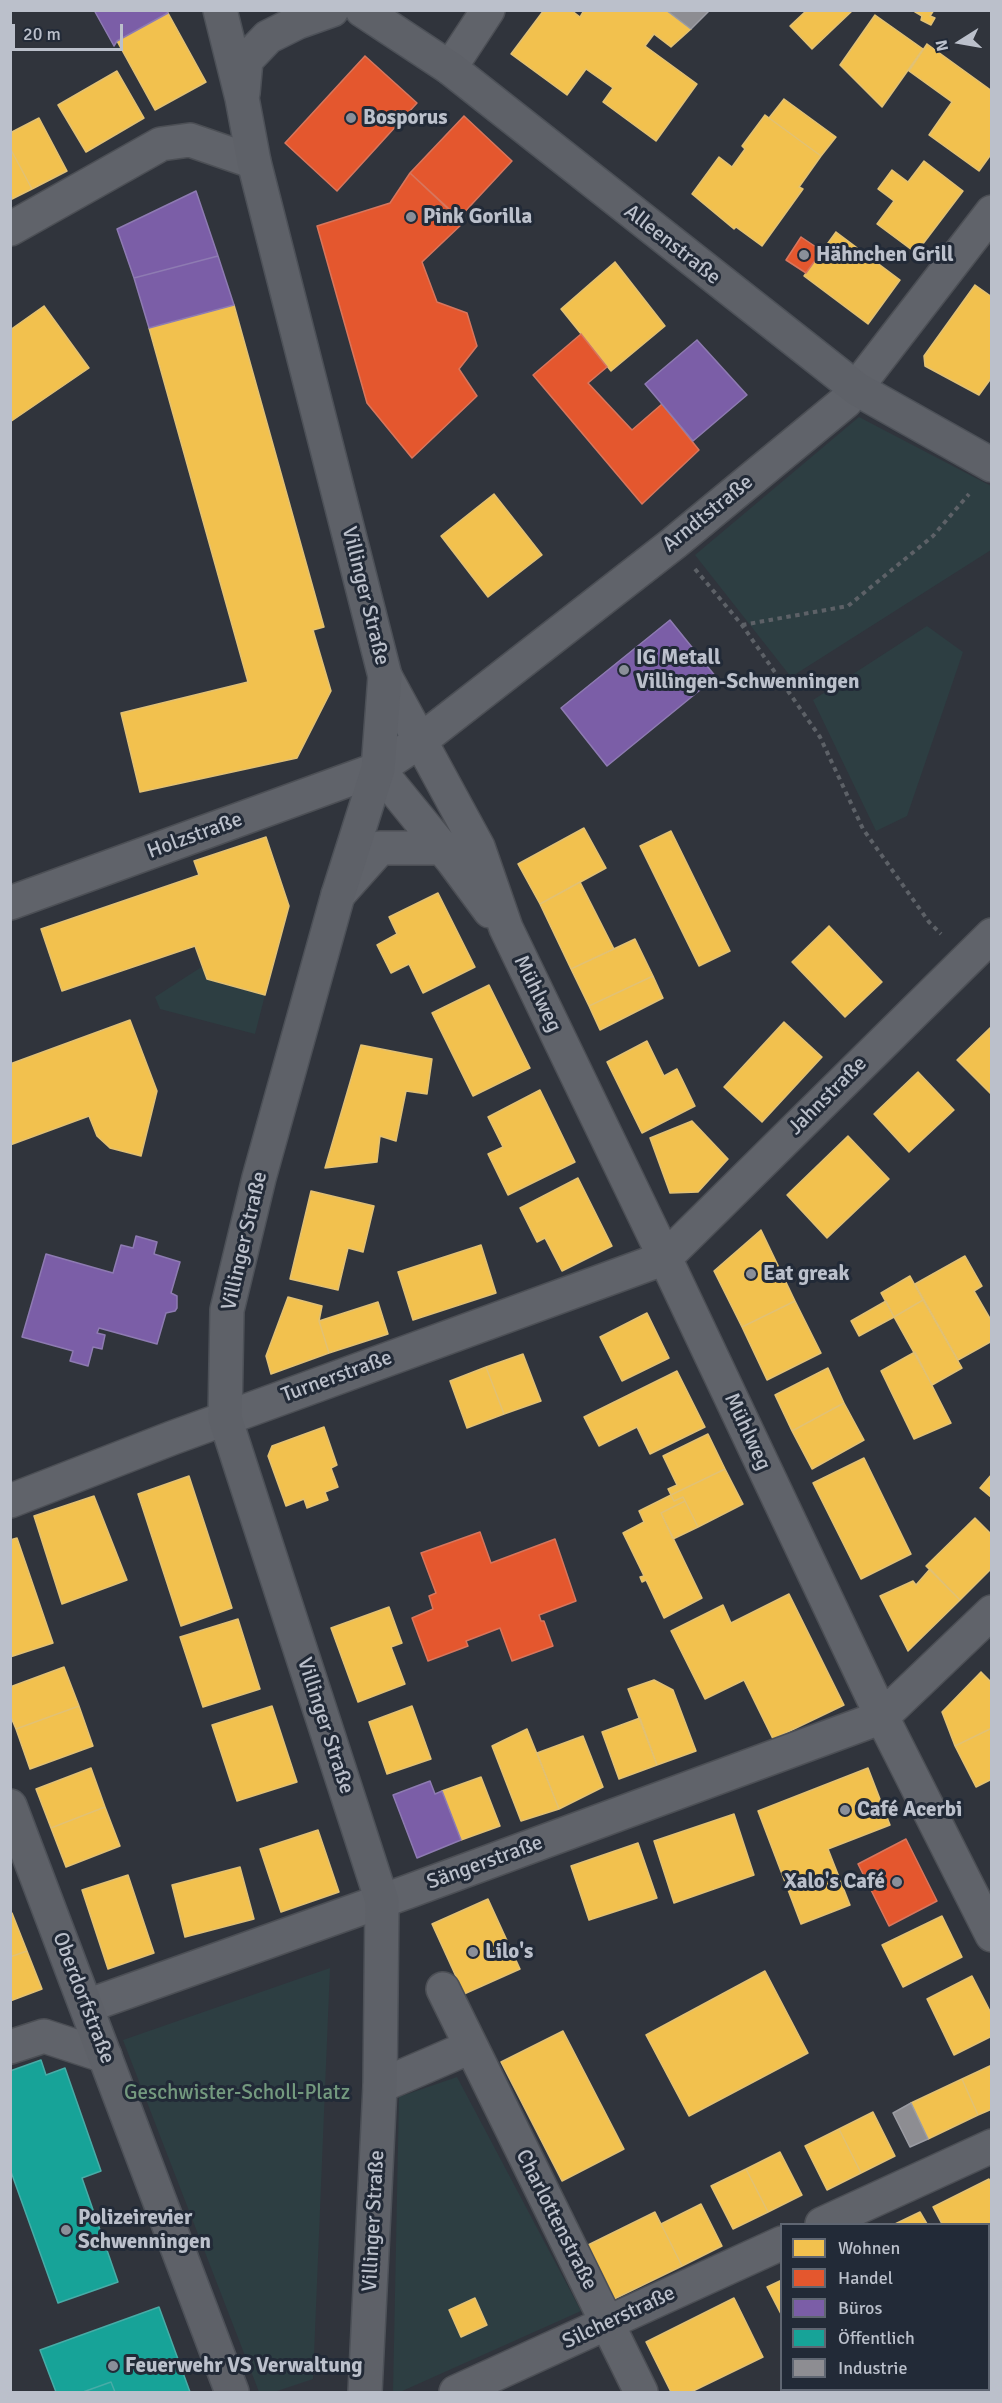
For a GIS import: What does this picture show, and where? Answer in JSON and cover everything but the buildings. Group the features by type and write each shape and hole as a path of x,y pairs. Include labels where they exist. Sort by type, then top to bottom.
{"main road":[{"name":"Villinger Straße","path":"220,10 242,98 254,162 385,676 378,769 338,895 259,1178 227,1310 225,1418 382,1901 380,2086 365,2392"},
{"name":"Villinger Straße","path":"242,98 246,60 268,37 298,22 332,10"},
{"name":"Alleenstraße","path":"362,10 450,68 856,389 984,475"},
{"name":"Oberdorfstraße","path":"10,1806 232,2392"}],"street":[{"path":"450,68 488,10"},
{"path":"10,230 161,144 190,140 254,162"},
{"name":"Arndtstraße","path":"378,769 420,741 674,543 834,411 856,389 992,212"},
{"name":"Mühlweg","path":"385,676 478,847 506,928 882,1717 992,1935"},
{"name":"Mühlweg","path":"378,769 442,848 480,900 506,928"},
{"name":"Holzstraße","path":"10,903 378,769"},
{"path":"338,895 380,848 442,848"},
{"name":"Jahnstraße","path":"665,1258 992,935"},
{"name":"Turnerstraße","path":"10,1500 225,1418 665,1258"},
{"path":"882,1717 992,1612"},
{"name":"Sängerstraße","path":"87,2006 382,1901 882,1717"},
{"name":"Charlottenstraße","path":"443,1989 641,2392"},
{"path":"10,2047 44,2036 105,2056"},
{"path":"380,2086 470,2047"},
{"path":"824,2223 992,2146"},
{"name":"Silcherstraße","path":"456,2392 780,2244"}],"path":[{"path":"742,625 848,606 933,536 984,475"},
{"path":"688,562 742,625 820,737 863,829 929,922 966,960"}],"green space":[{"path":"859,417 991,486 991,550 791,677 695,555"},
{"path":"927,626 963,652 907,816 876,831 813,700"},
{"path":"203,966 207,979 265,995 255,1034 160,1009 155,997"},
{"name":"Geschwister-Scholl-Platz","path":"330,1968 313,2379 274,2392 259,2392 123,2040"},
{"path":"457,2077 581,2311 400,2392 393,2392 399,2097"}],"place":[{"name":"Bosporus","path":"351,118"},
{"name":"Pink Gorilla","path":"411,217"},
{"name":"Hähnchen Grill","path":"804,255"},
{"name":"IG Metall Villingen-Schwenningen","path":"624,670"},
{"name":"Eat greak","path":"751,1274"},
{"name":"Café Acerbi","path":"845,1810"},
{"name":"Xalo's Café","path":"897,1882"},
{"name":"Lilo's","path":"473,1952"},
{"name":"Polizeirevier Schwenningen","path":"66,2230"},
{"name":"Feuerwehr VS Verwaltung","path":"113,2366"}]}
